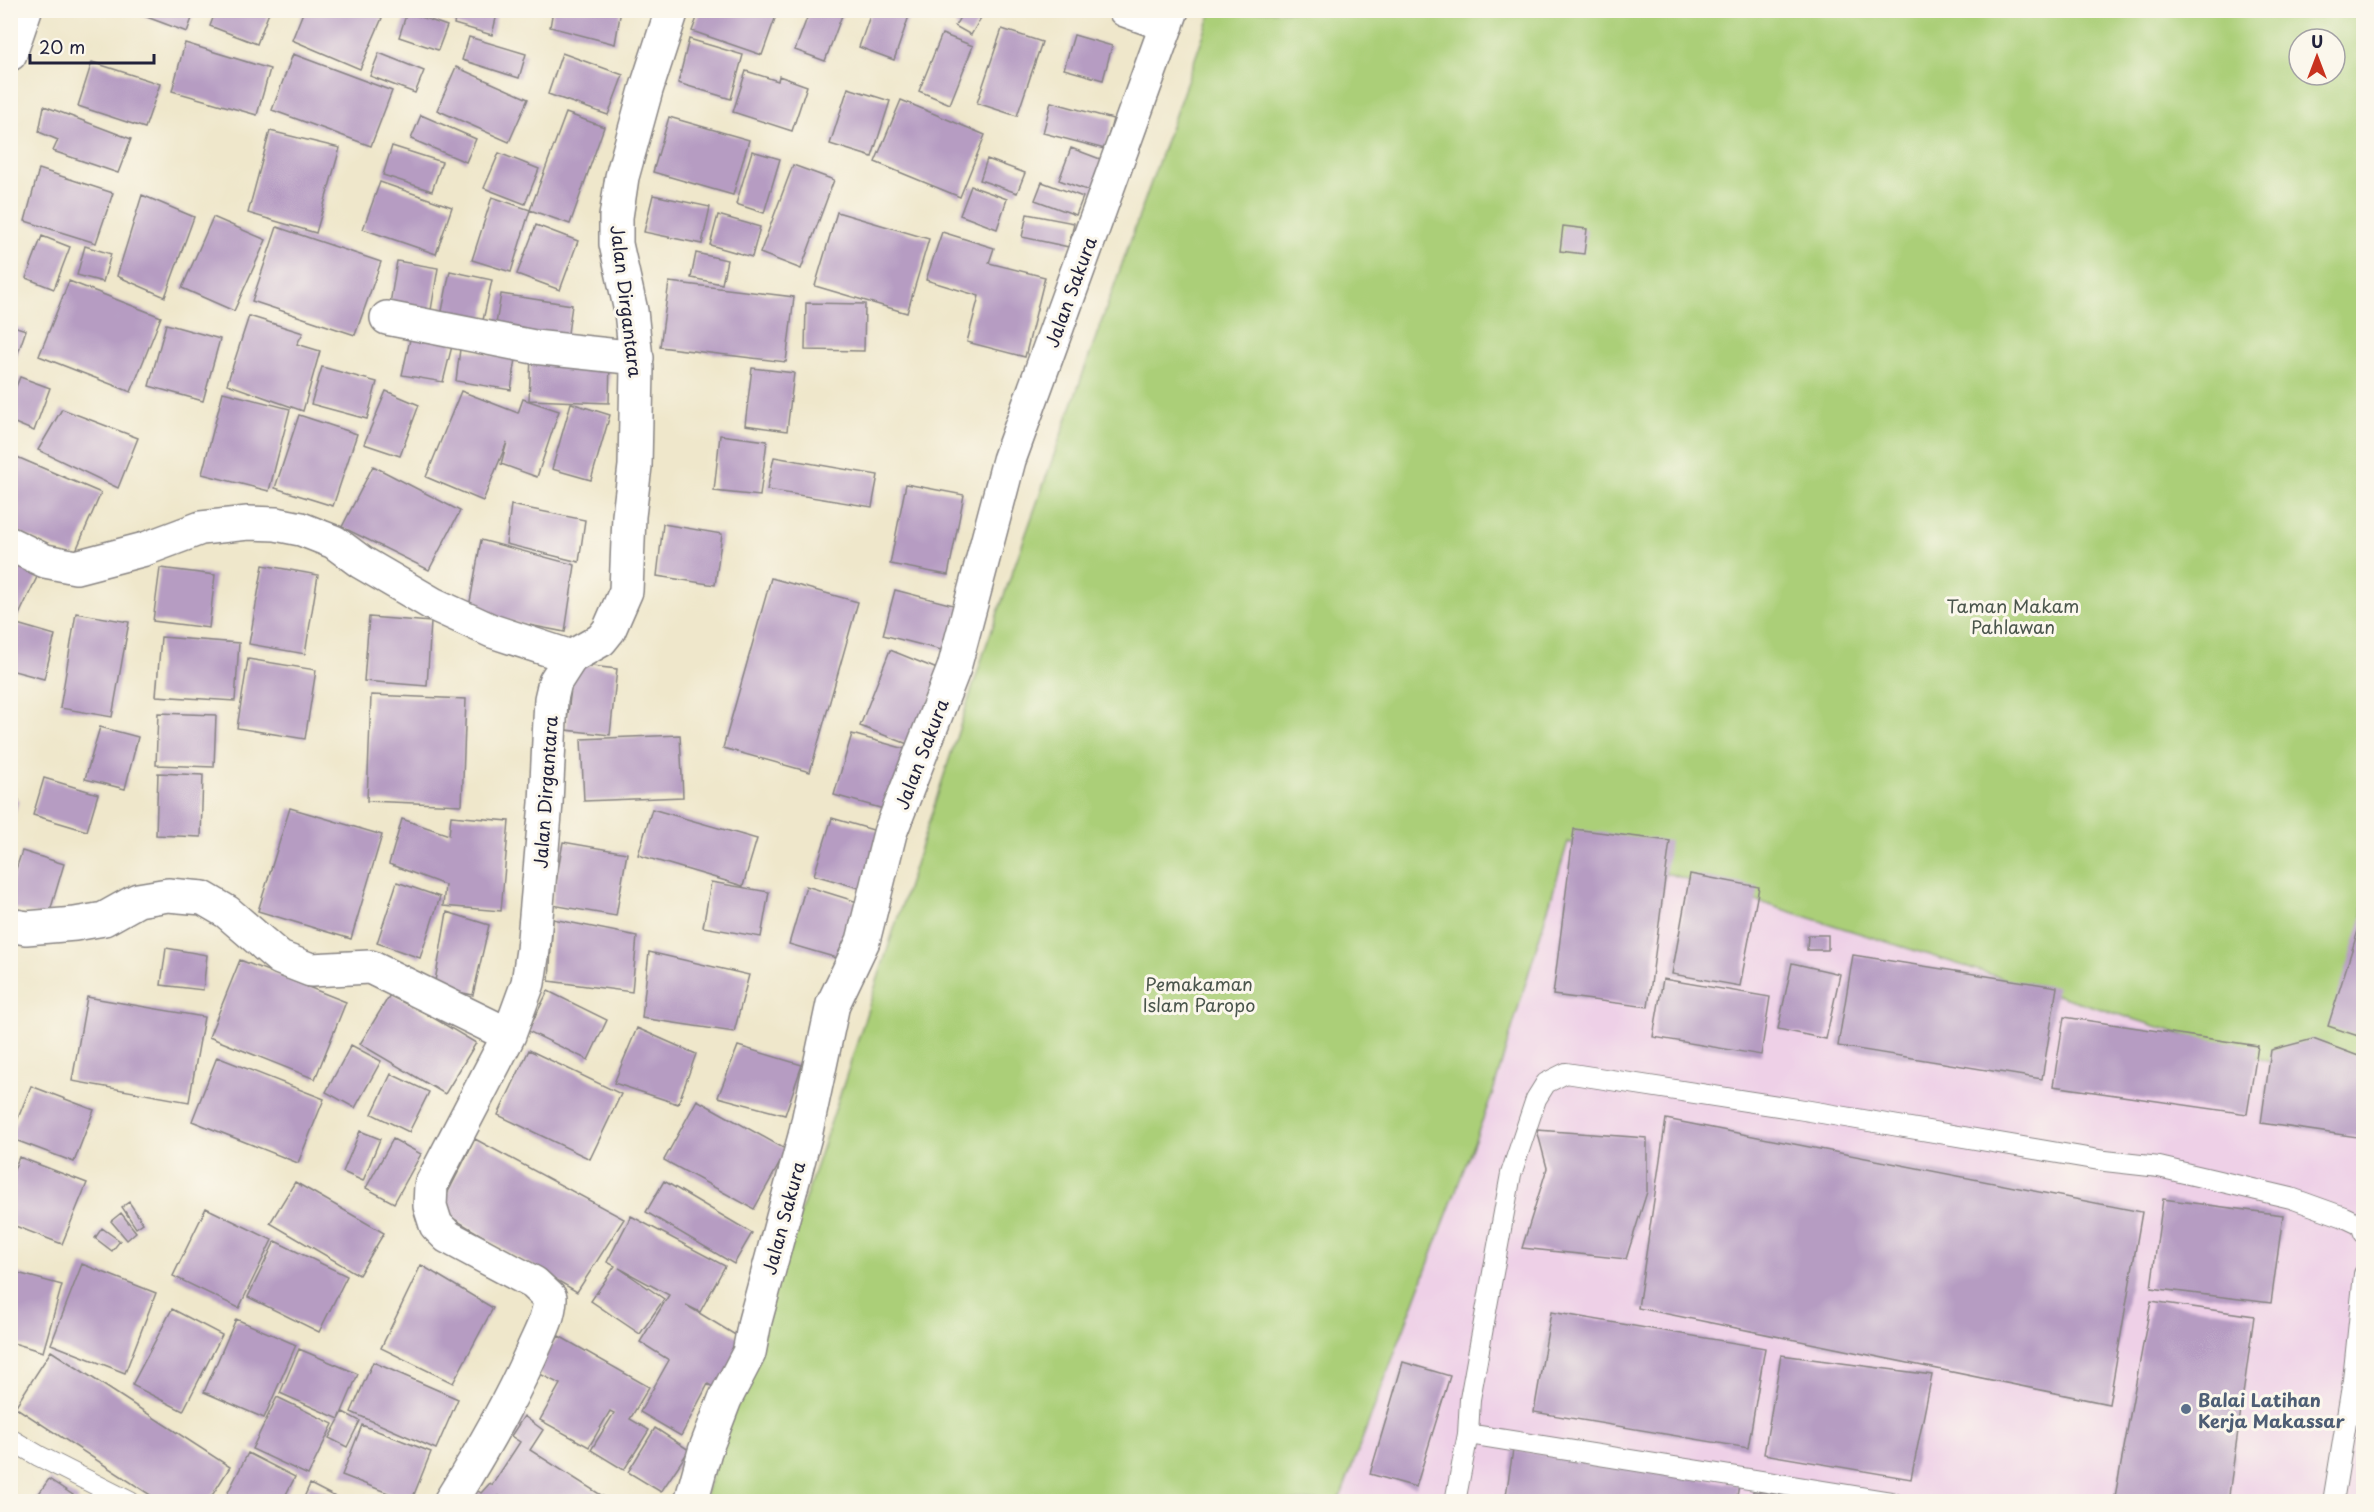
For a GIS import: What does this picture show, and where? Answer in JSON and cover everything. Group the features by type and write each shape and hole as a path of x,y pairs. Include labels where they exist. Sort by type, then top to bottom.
{"street":[{"path":"10,54 25,10"},
{"name":"Jalan Dirgantara","path":"450,1502 509,1403 544,1328 549,1312 550,1298 534,1283 448,1236 436,1225 430,1206 431,1185 509,1035 528,984 546,803 551,699 555,682 571,657 601,640 609,630 626,591 629,516 635,466 637,358 631,310 616,244 616,217 622,177 646,90 672,10"},
{"path":"1125,10 1170,18"},
{"name":"Jalan Sakura","path":"691,1502 705,1451 724,1399 749,1353 755,1321 806,1136 833,1004 863,941 890,833 954,668 1009,460 1170,18"},
{"path":"387,318 534,347 637,358"},
{"path":"10,544 45,561 76,567 145,549 201,528 248,523 276,524 301,529 334,542 361,562 443,608 492,631 571,657"},
{"path":"10,925 26,928 75,924 104,919 138,900 168,895 203,898 227,912 280,958 311,970 370,967 509,1035"}],"lane":[{"path":"1455,1502 1468,1434 1470,1399 1511,1174 1536,1099 1546,1083 1566,1073 1804,1110 2105,1161 2159,1167 2291,1198 2344,1216 2361,1225 2364,1233"},
{"path":"2333,1502 2352,1380 2364,1274"},
{"path":"1468,1434 1892,1502"},
{"path":"10,1439 130,1502"}],"shaded area":[{"path":"1568,841 2363,1091 2363,1501 1339,1502 1493,1092"}],"green space":[{"name":"Pemakaman Islam Paropo","path":"1212,11 2363,11 2363,1091 1568,842 1493,1092 1339,1501 703,1502 840,1095 986,646"}],"building":[{"path":"128,10 195,10 187,32"},
{"path":"216,10 270,10 257,44 210,26"},
{"path":"304,10 365,10 382,18 360,69 292,40"},
{"path":"457,10 498,10 492,35 454,24"},
{"path":"553,10 621,10 615,44 550,27"},
{"path":"700,10 778,10 762,55 692,31"},
{"path":"810,10 844,10 825,61 795,50"},
{"path":"872,10 911,10 894,60 859,47"},
{"path":"964,10 977,10 983,14 971,35 955,26"},
{"path":"407,12 447,26 438,50 399,37"},
{"path":"1002,29 1042,42 1017,116 977,103"},
{"path":"942,34 973,46 950,104 919,91"},
{"path":"1074,35 1112,46 1103,80 1064,69"},
{"path":"469,37 526,54 519,78 462,60"},
{"path":"689,39 743,55 731,99 678,83"},
{"path":"185,43 270,69 257,115 172,91"},
{"path":"379,53 424,71 415,93 370,76"},
{"path":"562,53 623,75 608,115 548,94"},
{"path":"293,54 392,91 371,146 272,110"},
{"path":"92,62 160,84 145,128 78,106"},
{"path":"456,67 528,99 509,142 437,110"},
{"path":"746,71 778,81 779,76 807,86 792,131 733,112"},
{"path":"848,88 890,101 872,157 830,144"},
{"path":"901,100 985,135 960,197 875,162"},
{"path":"1051,102 1113,119 1105,149 1043,133"},
{"path":"44,106 131,139 118,173 53,151 58,140 39,132"},
{"path":"566,113 604,127 570,224 530,210"},
{"path":"421,115 476,139 466,162 411,139"},
{"path":"669,117 749,140 733,195 653,172"},
{"path":"270,131 340,148 316,233 248,213"},
{"path":"392,146 442,162 432,191 383,175"},
{"path":"1071,148 1108,162 1095,193 1059,180"},
{"path":"752,151 780,159 764,213 736,204"},
{"path":"499,153 539,169 525,204 484,188"},
{"path":"987,159 1025,173 1017,193 980,180"},
{"path":"793,165 834,180 801,269 760,253"},
{"path":"39,169 113,193 96,243 25,221"},
{"path":"380,182 452,207 436,254 363,229"},
{"path":"1042,182 1083,197 1076,215 1035,200"},
{"path":"971,186 1007,199 997,229 960,215"},
{"path":"142,195 194,217 165,297 117,276"},
{"path":"653,195 710,207 702,244 644,232"},
{"path":"492,197 530,210 511,272 472,260"},
{"path":"837,212 929,239 907,313 815,286"},
{"path":"1027,214 1074,223 1069,247 1022,237"},
{"path":"718,215 760,227 752,257 710,245"},
{"path":"213,217 266,240 234,311 182,288"},
{"path":"536,225 578,241 560,290 517,274"},
{"path":"1563,226 1587,229 1584,254 1560,251"},
{"path":"277,227 381,262 355,335 252,301"},
{"path":"942,232 994,248 989,263 1045,277 1025,357 967,342 979,296 926,280"},
{"path":"42,236 70,247 54,289 26,278"},
{"path":"85,246 111,254 103,282 77,275"},
{"path":"696,253 727,260 722,284 691,278"},
{"path":"397,261 438,268 430,316 389,310"},
{"path":"450,271 492,280 481,329 440,321"},
{"path":"69,281 161,317 131,392 39,356"},
{"path":"669,282 794,297 786,362 660,347"},
{"path":"501,294 572,305 566,347 494,336"},
{"path":"806,303 865,304 864,351 805,350"},
{"path":"249,316 303,333 297,344 320,351 303,411 227,384"},
{"path":"166,324 220,339 203,401 149,386"},
{"path":"10,325 26,330 11,373 10,373"},
{"path":"413,326 455,334 443,382 402,375"},
{"path":"460,349 516,359 511,390 456,381"},
{"path":"531,357 610,360 609,403 529,400"},
{"path":"322,367 377,382 367,419 311,404"},
{"path":"752,368 794,373 787,431 745,425"},
{"path":"20,377 50,388 34,431 10,421 10,401"},
{"path":"386,391 419,405 400,456 364,444"},
{"path":"461,391 518,413 523,399 559,411 537,477 501,464 507,442 483,501 426,477"},
{"path":"223,392 290,409 269,491 202,474"},
{"path":"571,403 610,415 591,480 552,469"},
{"path":"62,409 138,438 118,488 38,450"},
{"path":"299,415 357,434 333,506 275,488"},
{"path":"720,435 767,441 760,496 714,491"},
{"path":"10,454 101,493 74,555 10,529"},
{"path":"774,457 878,475 872,507 767,490"},
{"path":"373,466 460,511 429,570 342,527"},
{"path":"906,484 964,495 948,575 890,564"},
{"path":"511,505 585,520 579,562 506,544"},
{"path":"663,524 722,534 715,585 657,576"},
{"path":"481,540 575,565 565,632 468,613"},
{"path":"10,562 38,575 17,619 10,616"},
{"path":"263,565 318,575 305,654 249,644"},
{"path":"160,568 215,575 209,628 153,621"},
{"path":"771,578 858,602 810,772 723,748"},
{"path":"895,590 961,607 949,652 883,635"},
{"path":"76,613 129,622 112,717 60,708"},
{"path":"369,617 431,622 427,686 364,681"},
{"path":"17,624 55,635 44,679 10,670 10,648"},
{"path":"161,637 239,643 235,701 156,696"},
{"path":"890,650 942,671 913,746 860,726"},
{"path":"248,659 316,670 305,739 237,728"},
{"path":"574,664 617,669 610,735 566,730"},
{"path":"371,695 466,699 462,805 367,801"},
{"path":"158,713 216,715 214,767 156,765"},
{"path":"100,727 138,737 125,789 85,779"},
{"path":"852,734 909,750 891,811 834,795"},
{"path":"680,735 683,797 584,801 581,739"},
{"path":"158,773 203,775 201,837 156,835"},
{"path":"44,778 98,794 87,831 33,815"},
{"path":"10,797 19,800 11,826 10,826"},
{"path":"290,808 382,835 351,939 258,911"},
{"path":"652,809 757,839 743,886 638,855"},
{"path":"451,816 509,821 501,911 443,906 445,885 389,864 402,819 449,835"},
{"path":"832,818 880,832 863,889 814,875"},
{"path":"1574,829 1670,841 1648,1007 1553,995"},
{"path":"563,842 627,853 616,916 552,905"},
{"path":"22,851 64,864 48,918 10,907 10,887"},
{"path":"1690,874 1759,887 1740,986 1672,974"},
{"path":"397,882 440,897 420,958 377,943"},
{"path":"711,882 769,892 761,937 703,927"},
{"path":"806,886 861,903 844,960 789,944"},
{"path":"447,912 489,925 473,995 434,987"},
{"path":"2364,915 2364,1038 2328,1026"},
{"path":"553,919 637,936 632,992 549,981"},
{"path":"1808,935 1828,935 1828,950 1807,950"},
{"path":"166,948 207,955 203,990 161,985"},
{"path":"649,952 749,975 734,1032 642,1018"},
{"path":"1853,955 2057,987 2042,1079 1838,1046"},
{"path":"240,960 346,1002 315,1079 209,1037"},
{"path":"1792,963 1840,974 1826,1039 1778,1029"},
{"path":"1663,979 1770,997 1761,1055 1653,1037"},
{"path":"548,991 607,1020 588,1060 528,1031"},
{"path":"391,993 476,1043 445,1094 360,1044"},
{"path":"87,997 204,1017 189,1102 72,1081"},
{"path":"2064,1017 2258,1046 2247,1114 2053,1086"},
{"path":"637,1028 696,1054 678,1104 614,1083"},
{"path":"2313,1039 2364,1058 2364,1138 2261,1123 2271,1050"},
{"path":"351,1045 381,1061 355,1108 326,1092"},
{"path":"738,1046 802,1065 785,1115 718,1097"},
{"path":"529,1050 621,1094 590,1159 498,1115"},
{"path":"217,1057 324,1099 298,1163 192,1121"},
{"path":"391,1074 429,1092 409,1132 372,1114"},
{"path":"31,1086 94,1110 74,1162 10,1138"},
{"path":"697,1100 787,1150 754,1209 664,1160"},
{"path":"1666,1119 2142,1212 2109,1404 1638,1308"},
{"path":"1537,1130 1647,1138 1647,1192 1626,1259 1522,1248 1547,1168"},
{"path":"360,1131 380,1139 363,1181 343,1172"},
{"path":"393,1139 421,1154 394,1203 366,1188"},
{"path":"475,1139 624,1219 577,1292 439,1210"},
{"path":"19,1157 87,1183 62,1244 10,1224 10,1180"},
{"path":"664,1181 752,1233 734,1264 646,1212"},
{"path":"295,1182 384,1233 359,1275 270,1223"},
{"path":"2163,1199 2283,1215 2271,1303 2151,1288"},
{"path":"129,1202 143,1223 136,1228 122,1207"},
{"path":"206,1208 272,1240 239,1308 173,1276"},
{"path":"121,1213 136,1232 127,1240 111,1221"},
{"path":"631,1216 725,1266 700,1312 686,1305 747,1342 718,1390 708,1384 681,1436 640,1412 669,1360 640,1342 669,1295 619,1268 664,1299 640,1334 591,1301 615,1266 607,1262"},
{"path":"102,1228 120,1241 112,1251 95,1238"},
{"path":"275,1241 347,1276 319,1332 248,1297"},
{"path":"82,1264 156,1293 125,1373 51,1344"},
{"path":"421,1265 493,1308 453,1383 381,1348"},
{"path":"10,1271 62,1285 43,1352 10,1342"},
{"name":"Balai Latihan Kerja Makassar","path":"2151,1301 2254,1316 2228,1502 2114,1502"},
{"path":"172,1309 222,1335 183,1411 132,1385"},
{"path":"1551,1312 1765,1348 1748,1448 1534,1412"},
{"path":"236,1319 296,1345 264,1418 204,1392"},
{"path":"559,1336 649,1387 630,1419 649,1430 624,1470 591,1450 614,1413 610,1411 589,1447 540,1420 560,1384 534,1371"},
{"path":"299,1349 358,1374 339,1419 280,1393"},
{"path":"51,1351 230,1467 208,1502 161,1502 15,1407"},
{"path":"1781,1355 1932,1375 1911,1479 1764,1454"},
{"path":"373,1362 458,1399 436,1449 351,1412"},
{"path":"1403,1362 1450,1376 1416,1487 1370,1474"},
{"path":"277,1397 333,1424 308,1475 252,1449"},
{"path":"343,1412 360,1421 347,1447 329,1438"},
{"path":"524,1416 543,1430 530,1450 612,1502 508,1502 499,1496 493,1502 470,1502 478,1491 481,1493 490,1483 492,1485 520,1442 511,1436"},
{"path":"362,1425 431,1452 411,1502 342,1475"},
{"path":"655,1428 689,1450 661,1492 628,1472"},
{"path":"1513,1450 1739,1485 1736,1502 1505,1502"},
{"path":"248,1453 295,1477 282,1502 223,1502"},
{"path":"49,1479 79,1499 77,1502 33,1502"},
{"path":"310,1484 345,1502 302,1502"},
{"path":"1753,1491 1808,1500 1808,1502 1751,1502"}],"place":[{"name":"Balai Latihan Kerja Makassar","path":"2186,1409"}],"park label":[{"name":"Taman Makam Pahlawan","path":"2013,615"}]}
